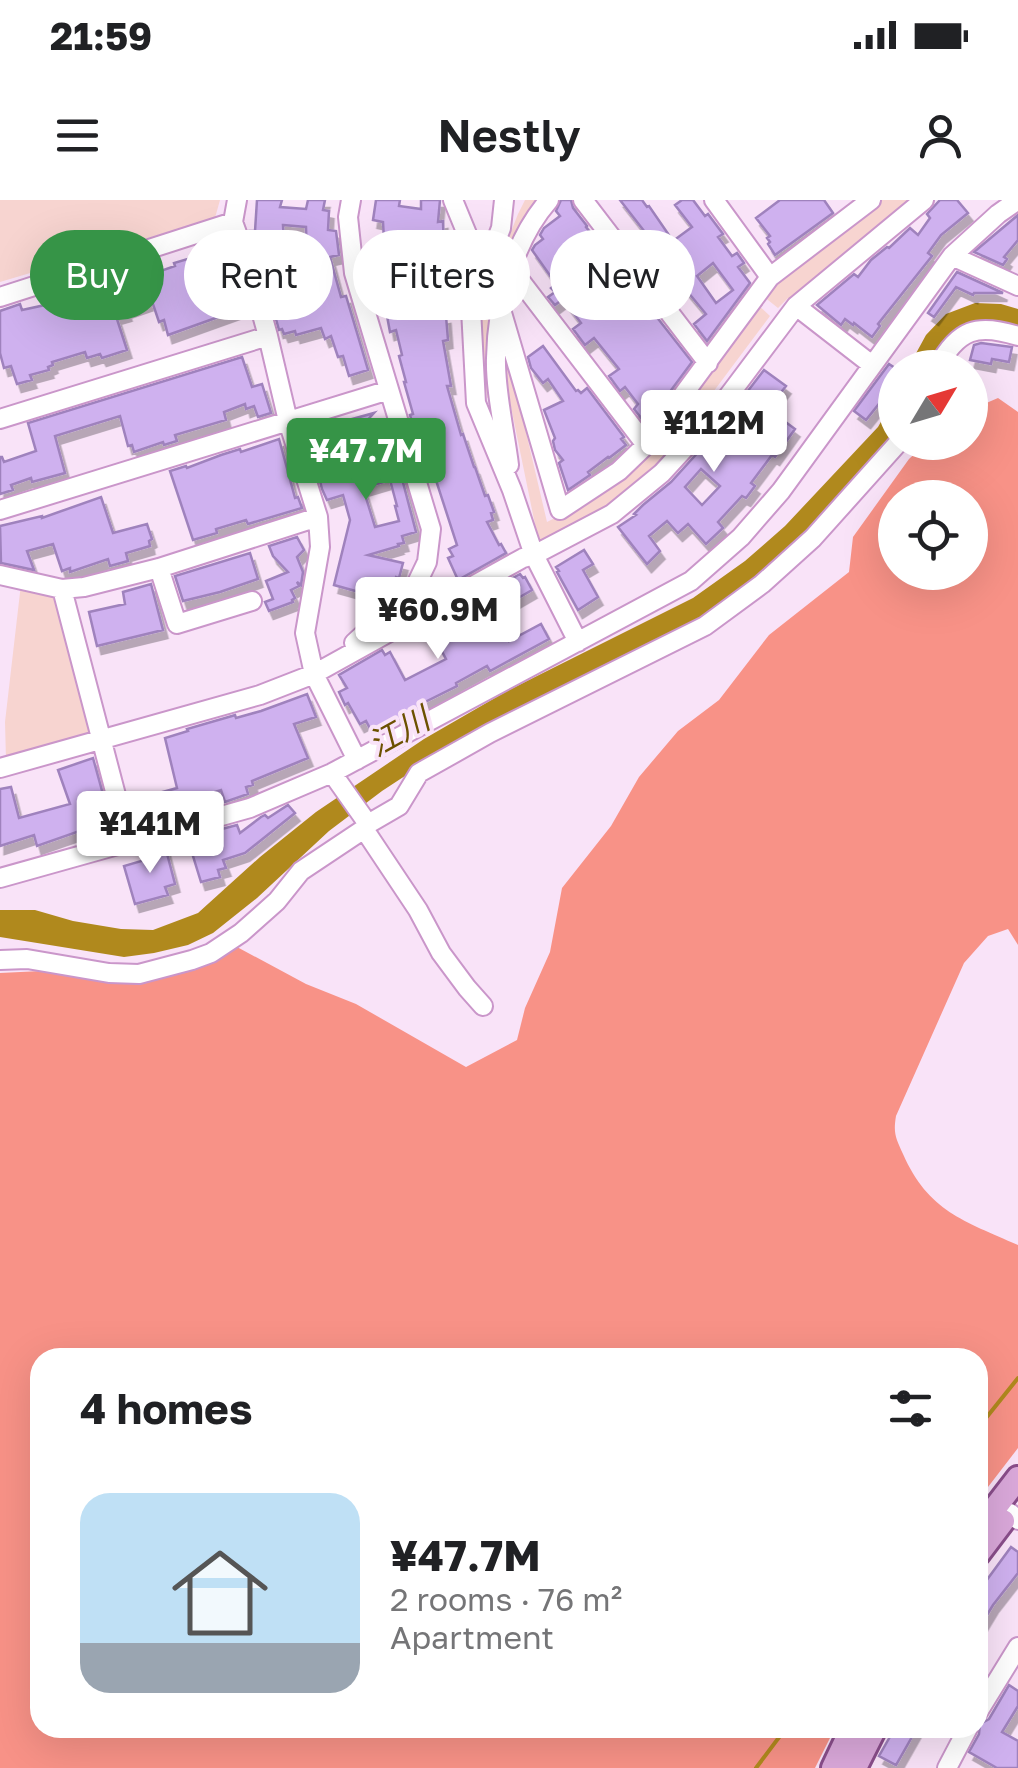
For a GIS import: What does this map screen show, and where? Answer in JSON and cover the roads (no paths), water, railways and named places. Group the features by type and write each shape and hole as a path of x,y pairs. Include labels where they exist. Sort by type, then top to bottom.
{"main road":[{"path":"988,1517 1018,1478"},
{"path":"988,1543 1015,1512"},
{"path":"833,1768 847,1738"},
{"path":"854,1768 870,1738"}],"street":[{"path":"236,200 233,222 318,517 320,547 305,633 314,674 357,760"},
{"path":"331,664 415,588 427,562 431,529 354,273 348,217 351,200"},
{"path":"453,200 465,230"},
{"path":"500,230 504,200"},
{"path":"527,230 548,200"},
{"path":"583,200 708,363"},
{"path":"714,200 770,277"},
{"path":"836,200 849,217"},
{"path":"504,320 560,510 619,471 646,445 770,277 872,200"},
{"path":"0,768 260,695 314,674 522,558 612,514 662,473 708,423 796,306 924,200"},
{"path":"0,878 250,808 332,774 691,580 741,537 781,491 952,256 1015,200"},
{"path":"0,296 233,222"},
{"path":"952,256 1018,286"},
{"path":"530,294 646,445"},
{"path":"796,306 872,365"},
{"path":"473,320 476,402 534,555 578,642"},
{"path":"499,320 496,361 512,490"},
{"path":"946,350 978,329 995,328 1018,336"},
{"path":"0,419 268,336"},
{"path":"0,510 388,390"},
{"path":"0,960 27,959 138,974 211,953 277,902 300,871 399,806 418,773 705,626 762,584 813,538 882,460"},
{"path":"0,575 62,589 84,587 160,568 318,517"},
{"path":"160,568 177,624 252,601"},
{"path":"62,589 128,841"},
{"path":"332,774 441,952 483,1006"},
{"path":"988,1696 1018,1647"},
{"path":"947,1768 963,1738"}],"waterway":[{"path":"988,1416 1018,1378"},
{"path":"756,1768 778,1738"}],"water label":[{"name":"江川","path":"399,732"}]}
